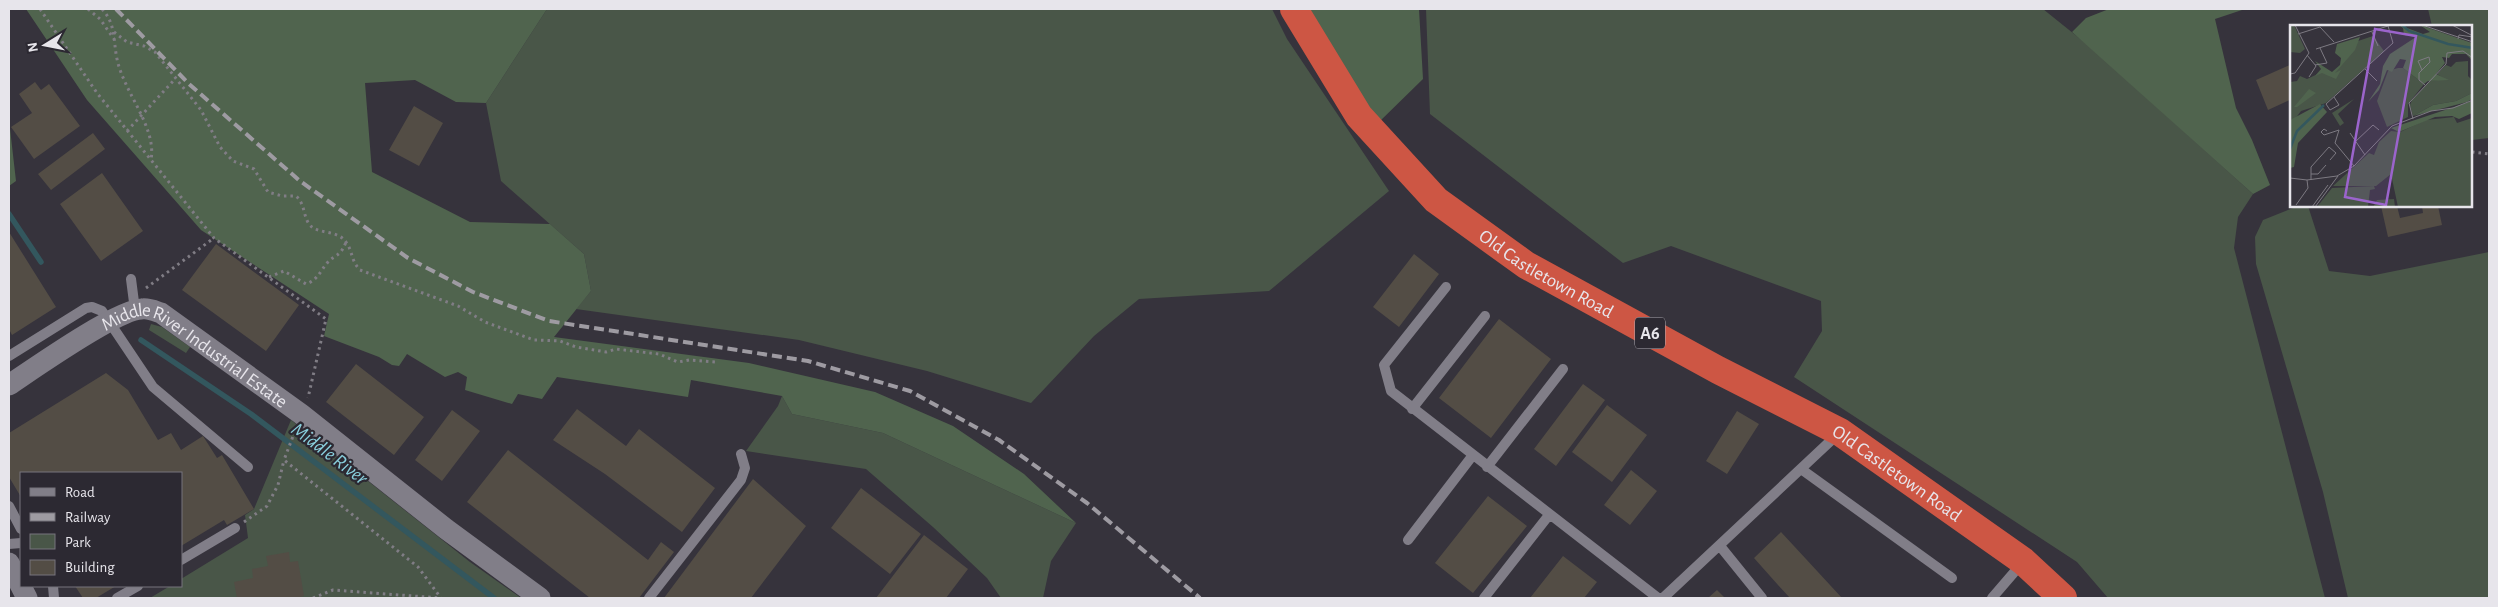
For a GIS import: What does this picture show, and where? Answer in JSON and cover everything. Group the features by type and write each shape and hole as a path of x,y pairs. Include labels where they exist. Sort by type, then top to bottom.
{"highway":[{"name":"Old Castletown Road","path":"1294,9 1359,116 1436,200 1526,265 1718,370 1840,432 2023,561 2063,598"}],"street":[{"name":"Middle River Industrial Estate","path":"9,385 109,322 138,309 160,313 181,326 297,424 540,598"},
{"path":"9,564 20,585"}],"lane":[{"path":"131,279 138,309"},
{"path":"1446,287 1384,365 1390,391 1658,598"},
{"path":"9,356 86,308 92,307 102,311 153,387 248,467"},
{"path":"1412,409 1485,316"},
{"path":"1487,467 1563,369"},
{"path":"1663,598 1840,432"},
{"path":"649,598 741,480 745,468 741,454"},
{"path":"1408,540 1473,456"},
{"path":"1801,469 1952,578"},
{"path":"9,506 20,527"},
{"path":"1484,598 1549,515"},
{"path":"182,559 236,528"},
{"path":"1720,546 1762,598"},
{"path":"1992,598 2023,561"},
{"path":"117,598 136,587"}],"path":[{"path":"40,9 97,93 214,238 326,319 309,397 284,460 278,485 267,506 236,528"},
{"path":"88,9 100,19 114,40"},
{"path":"102,9 114,26 114,40 122,78 152,139 151,160"},
{"path":"114,32 128,42 151,49 201,110 220,147 227,155 234,161 254,169 268,192 282,196 296,196 303,204 308,223 314,228 332,232 346,242 352,260 360,270 458,306 485,322 534,340 560,341 576,347 606,352 616,349 659,354 678,362 689,360 716,362"},
{"path":"127,131 175,78"},
{"path":"2473,152 2489,154"},
{"path":"138,309 146,288 214,238"},
{"path":"268,278 284,271 306,284 312,282 329,260 342,253 346,242"},
{"path":"284,460 418,567 441,598"},
{"path":"313,598 333,590 352,593 441,598"},
{"path":"348,598 352,593"}],"green space":[{"path":"26,9 547,9 486,103 456,102 415,80 365,83 372,172 470,222 550,224 584,254 591,291 554,337 749,363 875,392 953,426 1024,474 1076,523 883,433 792,414 782,396 691,380 688,397 557,377 542,399 518,394 512,404 465,390 467,377 458,372 445,377 407,354 399,366 392,365 379,357 324,336 329,314 201,230 87,100"},
{"path":"547,9 1272,9 1287,39 1389,191 1269,291 1139,299 1094,336 1031,403 927,371 799,340 576,309 591,291 584,254 501,181 486,103"},
{"path":"1302,9 1419,9 1423,79 1378,123"},
{"path":"1426,9 2043,9 2089,46 2253,194 2238,217 2234,248 2325,598 2108,598 2077,562 1794,377 1822,331 1821,301 1671,246 1623,263 1430,114"},
{"path":"2109,9 2245,9 2215,19 2236,108 2252,140 2270,185 2253,194 2072,32 2086,18"},
{"path":"2428,9 2489,9 2489,138 2473,140 2473,25 2432,25"},
{"path":"9,120 16,181 9,186"},
{"path":"2293,208 2309,208 2329,271 2370,276 2489,252 2489,598 2348,598 2323,492 2256,264 2255,237 2263,220"},
{"path":"151,324 162,327 190,347 186,353 149,330"},
{"path":"782,396 792,414 883,433 1076,523 1051,561 1043,598 1001,598 987,578 933,527 866,469 746,451 778,406"},
{"path":"291,420 470,562 521,598 150,598 168,587 182,587 182,578 248,538 245,515 254,509"}],"building":[{"path":"2290,65 2290,100 2268,110 2256,80"},
{"path":"35,82 41,90 49,84 80,126 34,159 11,127 32,113 19,94"},
{"path":"414,106 443,123 419,166 389,150"},
{"path":"93,133 105,149 51,190 38,174"},
{"path":"102,173 143,231 101,261 60,204"},
{"path":"2381,208 2398,208 2400,218 2423,213 2422,208 2438,208 2442,225 2388,237"},
{"path":"9,232 56,307 12,335 9,329"},
{"path":"216,244 299,305 266,351 182,290"},
{"path":"1414,254 1439,274 1399,327 1373,307"},
{"path":"1499,319 1551,359 1491,438 1439,398"},
{"path":"356,364 424,417 394,455 326,402"},
{"path":"106,373 128,390 158,440 171,433 181,450 203,436 217,458 222,455 254,509 227,525 224,520 182,545 182,472 20,472 20,495 9,477 9,433"},
{"path":"1583,384 1605,400 1556,466 1534,449"},
{"path":"1607,405 1647,435 1612,482 1572,452"},
{"path":"577,409 626,446 639,429 715,488 682,532 605,474 553,440"},
{"path":"452,410 480,431 442,481 415,460"},
{"path":"1737,411 1759,424 1727,474 1706,461"},
{"path":"508,450 648,560 661,542 674,552 639,598 590,598 467,502"},
{"path":"1631,470 1657,491 1630,525 1604,505"},
{"path":"753,479 806,526 751,598 664,598"},
{"path":"861,488 921,534 890,574 831,528"},
{"path":"1488,496 1527,526 1473,593 1435,563"},
{"path":"1781,532 1842,598 1790,598 1754,558"},
{"path":"924,535 968,569 946,598 876,598"},
{"path":"289,552 290,562 298,561 304,596 297,598 237,598 234,582 253,578 252,569 268,566 266,556"},
{"path":"1563,556 1597,582 1584,598 1530,598"},
{"path":"76,587 114,587 96,598 83,598"},
{"path":"1717,590 1725,598 1708,598"}],"waterway":[{"name":"Middle River","path":"9,214 41,262"},
{"name":"Middle River","path":"141,340 251,414 494,598"}],"railway":[{"path":"116,9 189,84 300,181 408,258 473,292 549,321 808,361 910,391 999,440 1087,503 1200,598"}]}
